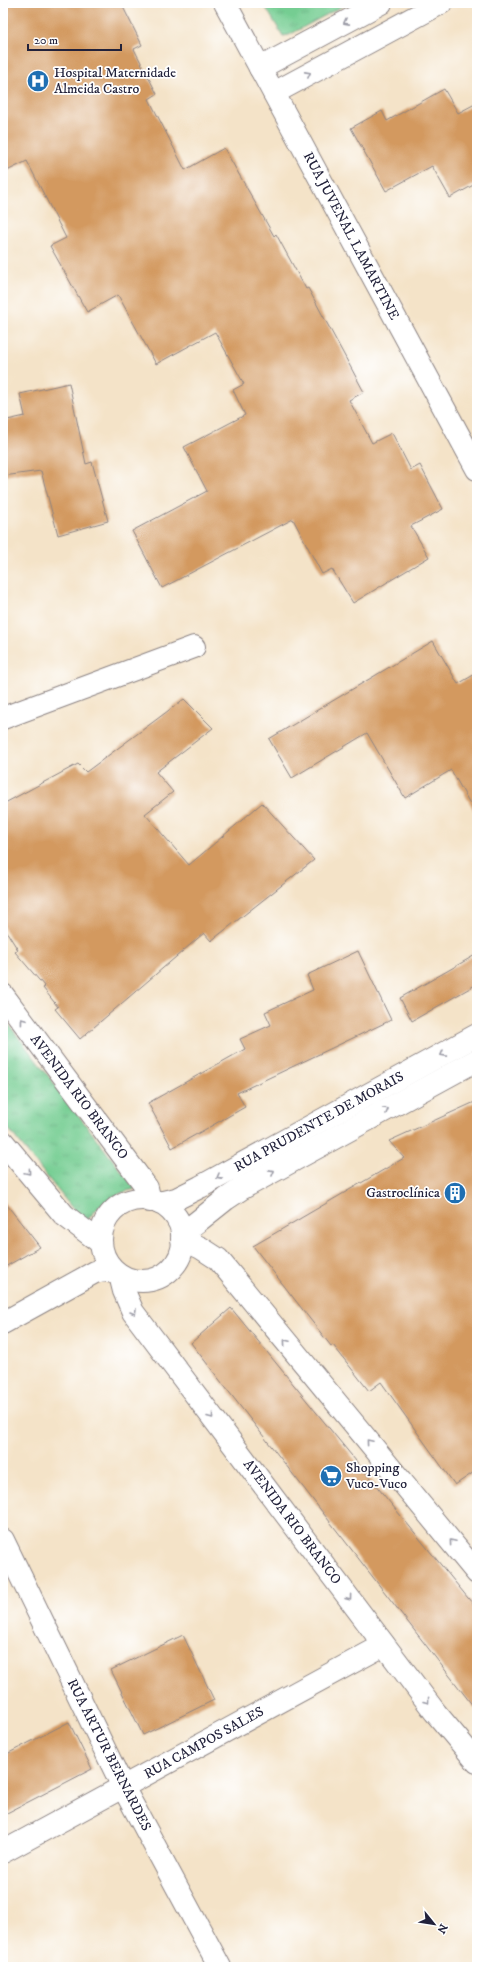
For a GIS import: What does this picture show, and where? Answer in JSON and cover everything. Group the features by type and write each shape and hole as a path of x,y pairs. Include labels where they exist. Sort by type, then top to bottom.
{"street":[{"name":"RUA JUVENAL LAMARTINE","path":"225,3 477,469"},
{"path":"260,68 381,3"},
{"path":"274,92 441,3"},
{"path":"3,718 194,647"},
{"name":"AVENIDA RIO BRANCO","path":"3,995 142,1181 154,1202"},
{"name":"RUA PRUDENTE DE MORAIS","path":"154,1202 176,1199 200,1187 477,1035"},
{"name":"RUA PRUDENTE DE MORAIS","path":"182,1237 226,1199 241,1189 477,1060"},
{"path":"3,1142 64,1215 101,1247 108,1264 119,1274 129,1280 143,1281 157,1278 168,1271 177,1260 182,1248 182,1237 178,1221 170,1210 154,1202 133,1200 120,1205 111,1214 104,1225 101,1247 90,1260 3,1307"},
{"path":"182,1237 218,1259 477,1572"},
{"path":"3,1322 95,1272 104,1270 119,1274"},
{"name":"AVENIDA RIO BRANCO","path":"119,1274 133,1312 435,1712 477,1762"},
{"name":"RUA ARTUR BERNARDES","path":"3,1540 123,1787 220,1967"},
{"name":"RUA CAMPOS SALES","path":"3,1852 384,1644"}],"green space":[{"path":"263,3 348,3 289,35 283,36"},
{"path":"3,1017 135,1189 120,1193 107,1201 95,1211 85,1224 3,1122"}],"building":[{"path":"3,3 121,3 142,45 134,49 157,94 149,99 185,170 224,148 274,236 276,234 306,289 308,288 364,392 349,400 372,443 392,433 411,470 420,465 443,509 411,526 429,557 353,603 332,569 322,574 293,519 162,588 132,531 207,491 184,447 245,415 233,390 244,384 215,332 156,364 118,295 87,312 50,246 66,238 27,161 3,173"},
{"path":"444,89 458,113 477,103 477,183 450,198 432,166 386,191 351,128 382,111 387,121"},
{"path":"69,383 86,464 92,462 108,521 58,535 41,471 3,476 3,421 25,416 20,394"},
{"path":"433,641 458,684 477,673 477,816 451,770 405,798 367,733 292,778 269,739"},
{"path":"184,699 213,728 156,772 173,792 145,814 189,865 262,803 314,860 211,941 204,933 80,1039 55,1009 58,1007 43,988 45,987 15,952 18,950 3,926 3,804 78,764 86,772"},
{"path":"358,951 391,1020 237,1093 245,1107 172,1148 148,1103 245,1049 240,1039 271,1025 265,1012 313,990 307,975"},
{"path":"477,954 477,984 412,1021 400,998"},
{"path":"477,1101 477,1470 455,1485 381,1382 369,1391 333,1345 331,1346 253,1246 404,1158 389,1141"},
{"path":"3,1200 40,1247 3,1268"},
{"name":"Shopping Vuco-Vuco","path":"231,1308 477,1609 477,1711 191,1343"},
{"path":"183,1635 214,1700 143,1735 111,1670"},
{"path":"69,1722 92,1769 3,1815 3,1756"}],"place":[{"name":"Hospital Maternidade Almeida Castro","path":"38,81"},
{"name":"Gastroclínica","path":"455,1193"},
{"name":"Shopping Vuco-Vuco","path":"331,1476"}]}
